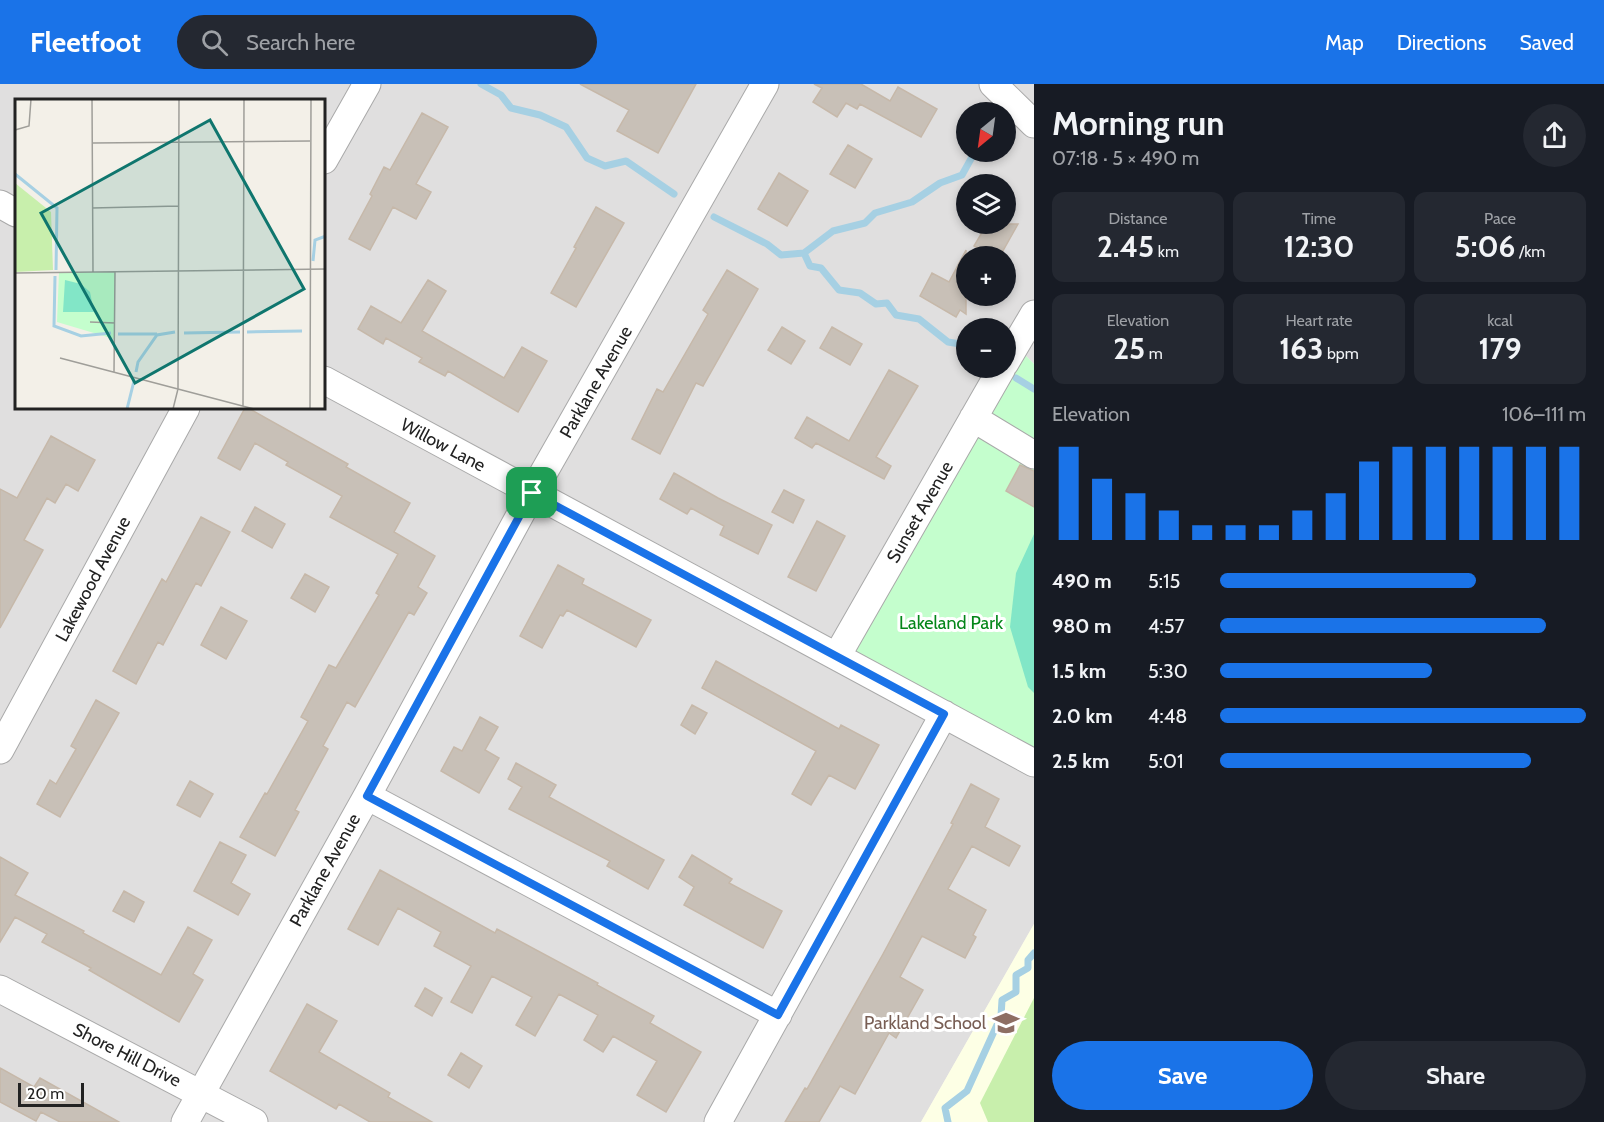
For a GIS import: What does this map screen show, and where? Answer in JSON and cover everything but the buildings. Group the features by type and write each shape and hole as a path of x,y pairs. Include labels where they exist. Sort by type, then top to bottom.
{"street":[{"path":"326,156 367,84"},
{"name":"Parklane Avenue","path":"185,1122 367,796 532,493 765,84"},
{"path":"993,84 1034,124"},
{"path":"0,204 15,212"},
{"path":"1016,344 1034,314"},
{"name":"Sunset Avenue","path":"837,656 996,378"},
{"name":"Willow Lane","path":"326,381 1034,763"},
{"name":"Lakewood Avenue","path":"0,750 185,410"},
{"path":"974,418 1034,455"},
{"path":"718,1122 944,714"},
{"path":"367,796 778,1015"},
{"name":"Shore Hill Drive","path":"0,989 201,1092 254,1122"}],"shaded area":[{"name":"Lakeland Park","path":"0,84 1034,84 1034,364 1016,346 1016,318 956,318 956,378 1003,378 1034,763 1034,924 921,1122 0,1122"},
{"name":"Parkland School","path":"1034,924 1034,1122 921,1122"}],"green space":[{"name":"Lakeland Park","path":"1016,346 1034,364 1034,763 837,656 996,378 1016,378"},
{"path":"1034,534 1034,693 1028,687 1010,627 1016,573"},
{"path":"1034,998 1034,1122 988,1122 980,1103"}],"waterway":[{"path":"481,84 501,95 511,108 540,115 566,127 587,158 605,166 626,161 674,194"},
{"path":"714,217 767,244 781,255 804,253 833,231 865,223 875,213 912,202 940,183 962,175 969,162"},
{"path":"804,253 810,266 821,268 839,290 860,293 876,304 887,303 896,315 919,319 948,342 956,343"},
{"path":"1016,378 1034,389"},
{"path":"948,1122 945,1108 967,1091 1001,1016 1002,1000 1016,992 1016,975 1028,968 1028,960 1034,953"}],"place":[{"name":"Parkland School","path":"1006,1023"}],"route":[{"path":"532,493 944,714 778,1015 367,796 532,493"}]}
